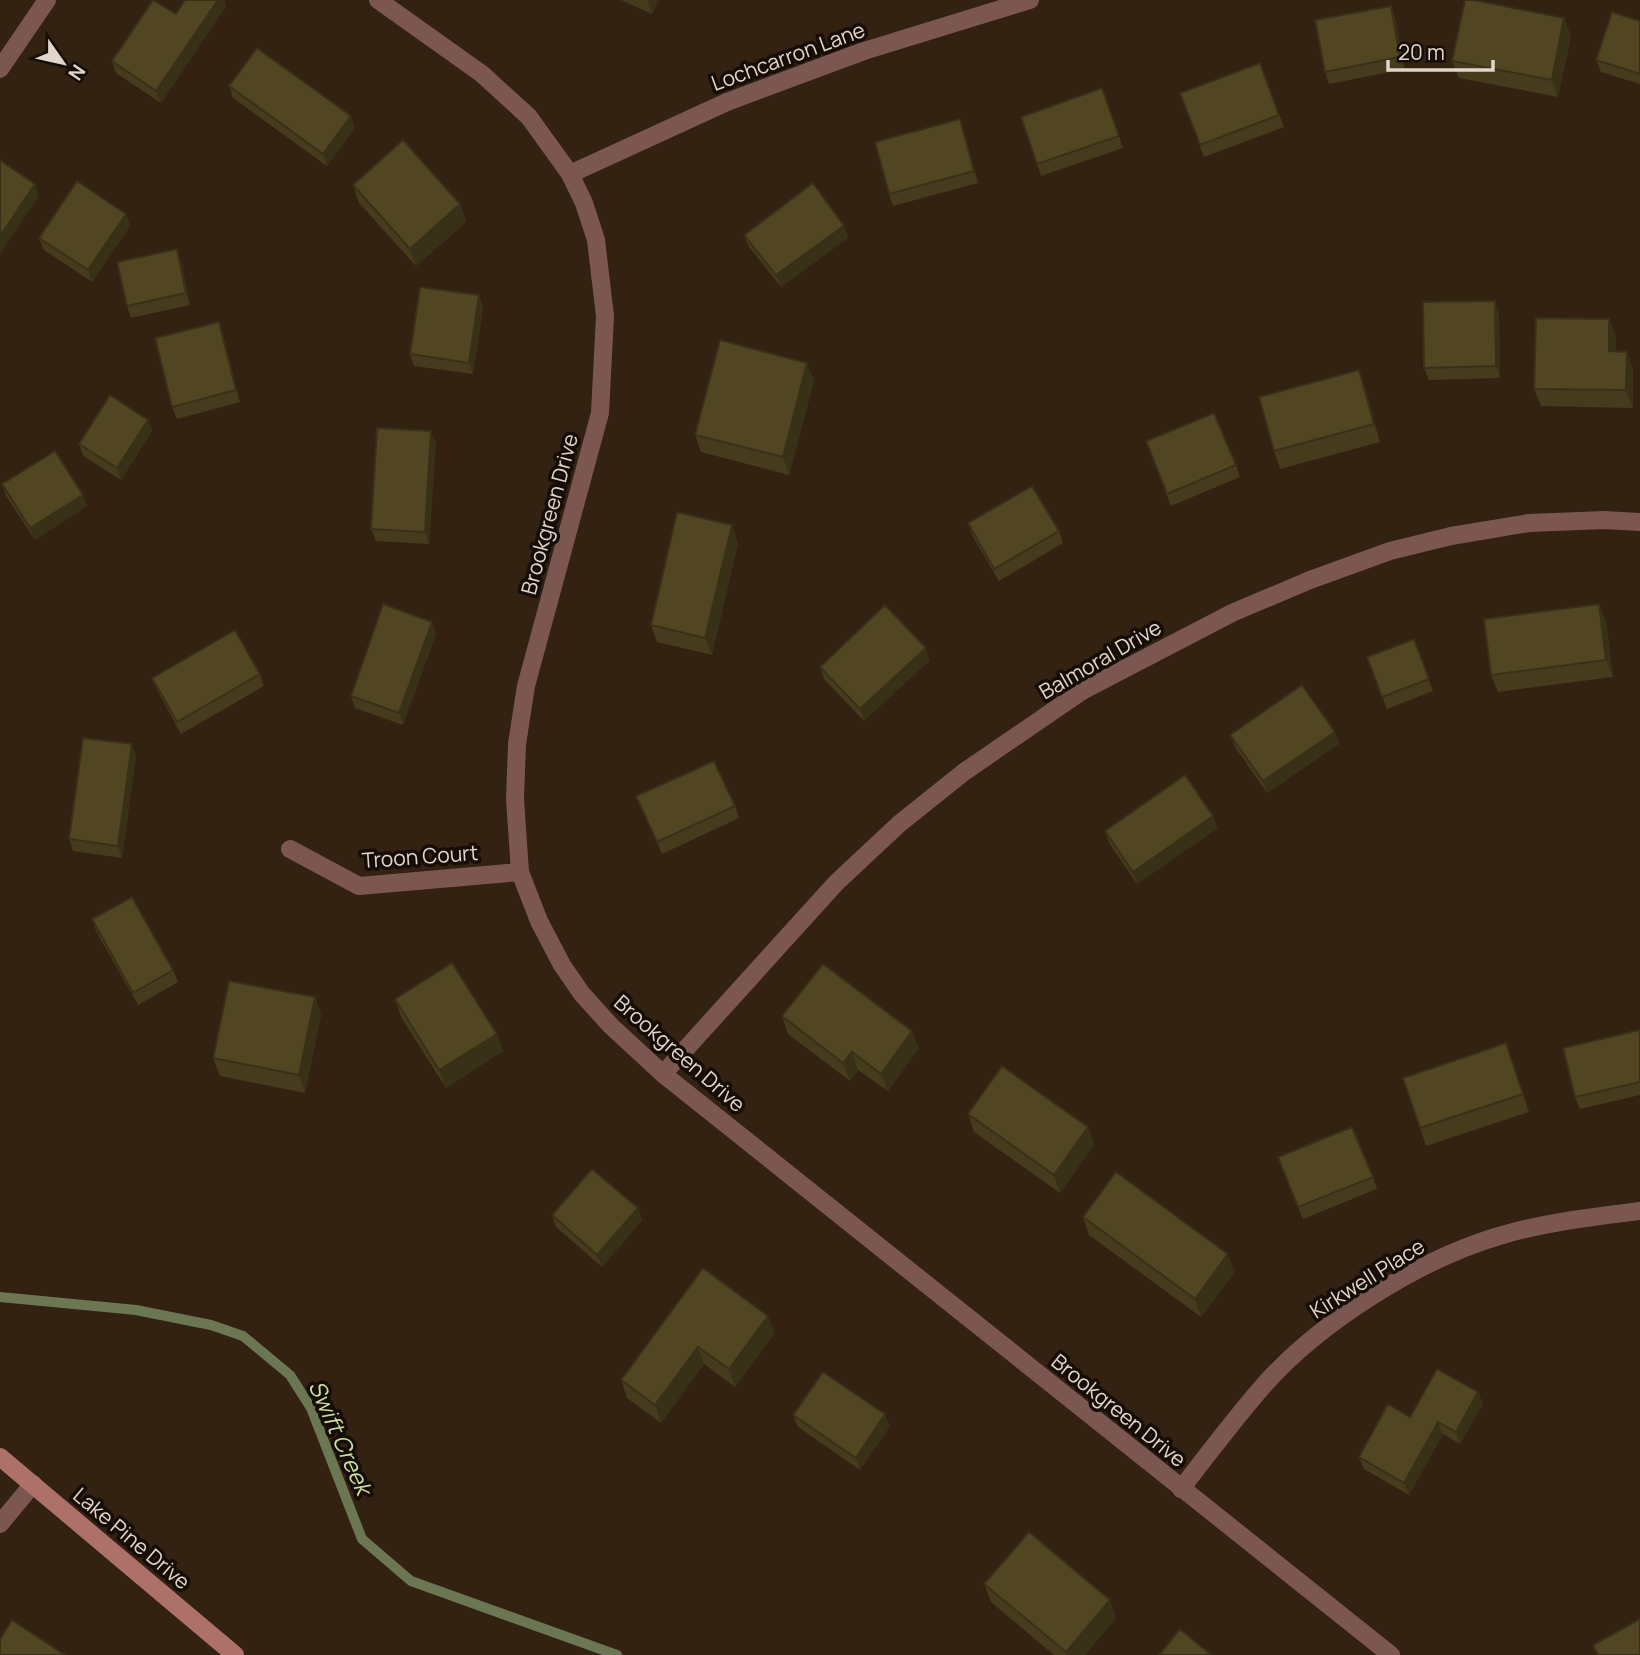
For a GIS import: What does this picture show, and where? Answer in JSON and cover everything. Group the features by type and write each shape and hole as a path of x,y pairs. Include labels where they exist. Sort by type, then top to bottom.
{"street":[{"path":"0,69 47,0"},
{"name":"Brookgreen Drive","path":"378,0 482,74 529,117 570,174 596,240 605,316 600,413 526,685 517,744 515,799 520,872 539,922 562,965 582,994 611,1026 663,1074 1391,1655"},
{"name":"Lochcarron Lane","path":"570,174 727,102 864,51 1030,0"},
{"name":"Balmoral Drive","path":"663,1074 836,883 898,824 964,772 1082,691 1232,613 1310,580 1390,551 1451,536 1529,523 1604,520 1640,522"},
{"name":"Troon Court","path":"290,849 359,886 520,872"},
{"name":"Kirkwell Place","path":"1181,1489 1264,1385 1299,1351 1339,1319 1383,1291 1447,1255 1498,1236 1553,1222 1640,1211"},
{"name":"Lake Pine Drive","path":"0,1457 235,1655"},
{"path":"0,1524 33,1484"}],"building":[{"path":"153,0 176,14 185,0 218,0 156,91 112,61"},
{"path":"1465,0 1564,18 1552,80 1452,61"},
{"path":"1391,6 1400,57 1325,72 1315,20"},
{"path":"1612,12 1640,21 1640,74 1596,60"},
{"path":"257,48 351,116 323,154 229,86"},
{"path":"1260,63 1279,115 1200,145 1180,93"},
{"path":"1102,88 1119,136 1037,164 1021,117"},
{"path":"960,119 974,171 889,194 875,142"},
{"path":"403,140 460,204 410,249 353,185"},
{"path":"0,160 35,184 0,236"},
{"path":"77,181 126,214 88,270 39,238"},
{"path":"813,183 844,226 776,275 744,235"},
{"path":"177,249 186,293 127,306 117,262"},
{"path":"420,287 479,295 469,363 410,354"},
{"path":"1495,301 1496,366 1424,368 1423,302"},
{"path":"1536,318 1609,319 1609,351 1627,352 1626,390 1534,389"},
{"path":"219,322 236,390 172,407 155,338"},
{"path":"720,340 807,363 783,457 695,435"},
{"path":"1359,370 1374,424 1274,451 1259,397"},
{"path":"110,395 148,420 117,468 79,444"},
{"path":"1214,413 1236,465 1167,494 1146,441"},
{"path":"377,428 431,431 425,532 371,529"},
{"path":"55,451 83,495 30,528 2,484"},
{"path":"1032,486 1059,531 994,569 968,523"},
{"path":"677,512 732,525 705,638 651,625"},
{"path":"383,604 432,622 399,713 351,696"},
{"path":"1599,604 1606,660 1491,675 1484,619"},
{"path":"885,605 926,648 860,709 820,667"},
{"path":"235,630 260,674 177,722 152,678"},
{"path":"1414,639 1429,679 1382,697 1367,657"},
{"path":"1302,685 1335,732 1263,781 1230,735"},
{"path":"83,738 132,744 118,846 69,839"},
{"path":"714,761 735,806 657,842 636,796"},
{"path":"1185,775 1213,816 1133,872 1105,831"},
{"path":"132,897 173,970 133,993 92,919"},
{"path":"452,963 497,1034 439,1070 395,999"},
{"path":"823,964 912,1031 881,1074 852,1052 843,1063 782,1016"},
{"path":"229,981 315,997 299,1075 213,1058"},
{"path":"1639,1030 1640,1082 1575,1097 1563,1048"},
{"path":"1506,1043 1523,1094 1420,1128 1403,1078"},
{"path":"1002,1066 1088,1127 1054,1175 968,1114"},
{"path":"1352,1127 1373,1177 1298,1207 1278,1157"},
{"path":"592,1169 638,1208 597,1255 552,1215"},
{"path":"1116,1172 1228,1254 1195,1299 1083,1217"},
{"path":"703,1268 768,1316 729,1369 698,1347 655,1405 621,1380"},
{"path":"1437,1369 1478,1392 1456,1432 1438,1422 1404,1483 1359,1457 1388,1404 1410,1417"},
{"path":"823,1372 885,1414 856,1458 793,1415"},
{"path":"1029,1532 1110,1600 1066,1652 984,1584"},
{"path":"1640,1619 1640,1655 1598,1655 1593,1645"},
{"path":"12,1620 65,1655 0,1655 0,1639"},
{"path":"1180,1629 1211,1655 1159,1655"}],"waterway":[{"name":"Swift Creek","path":"0,1297 136,1310 211,1325 243,1336 290,1375 311,1408 362,1539 411,1581 617,1655"}]}
